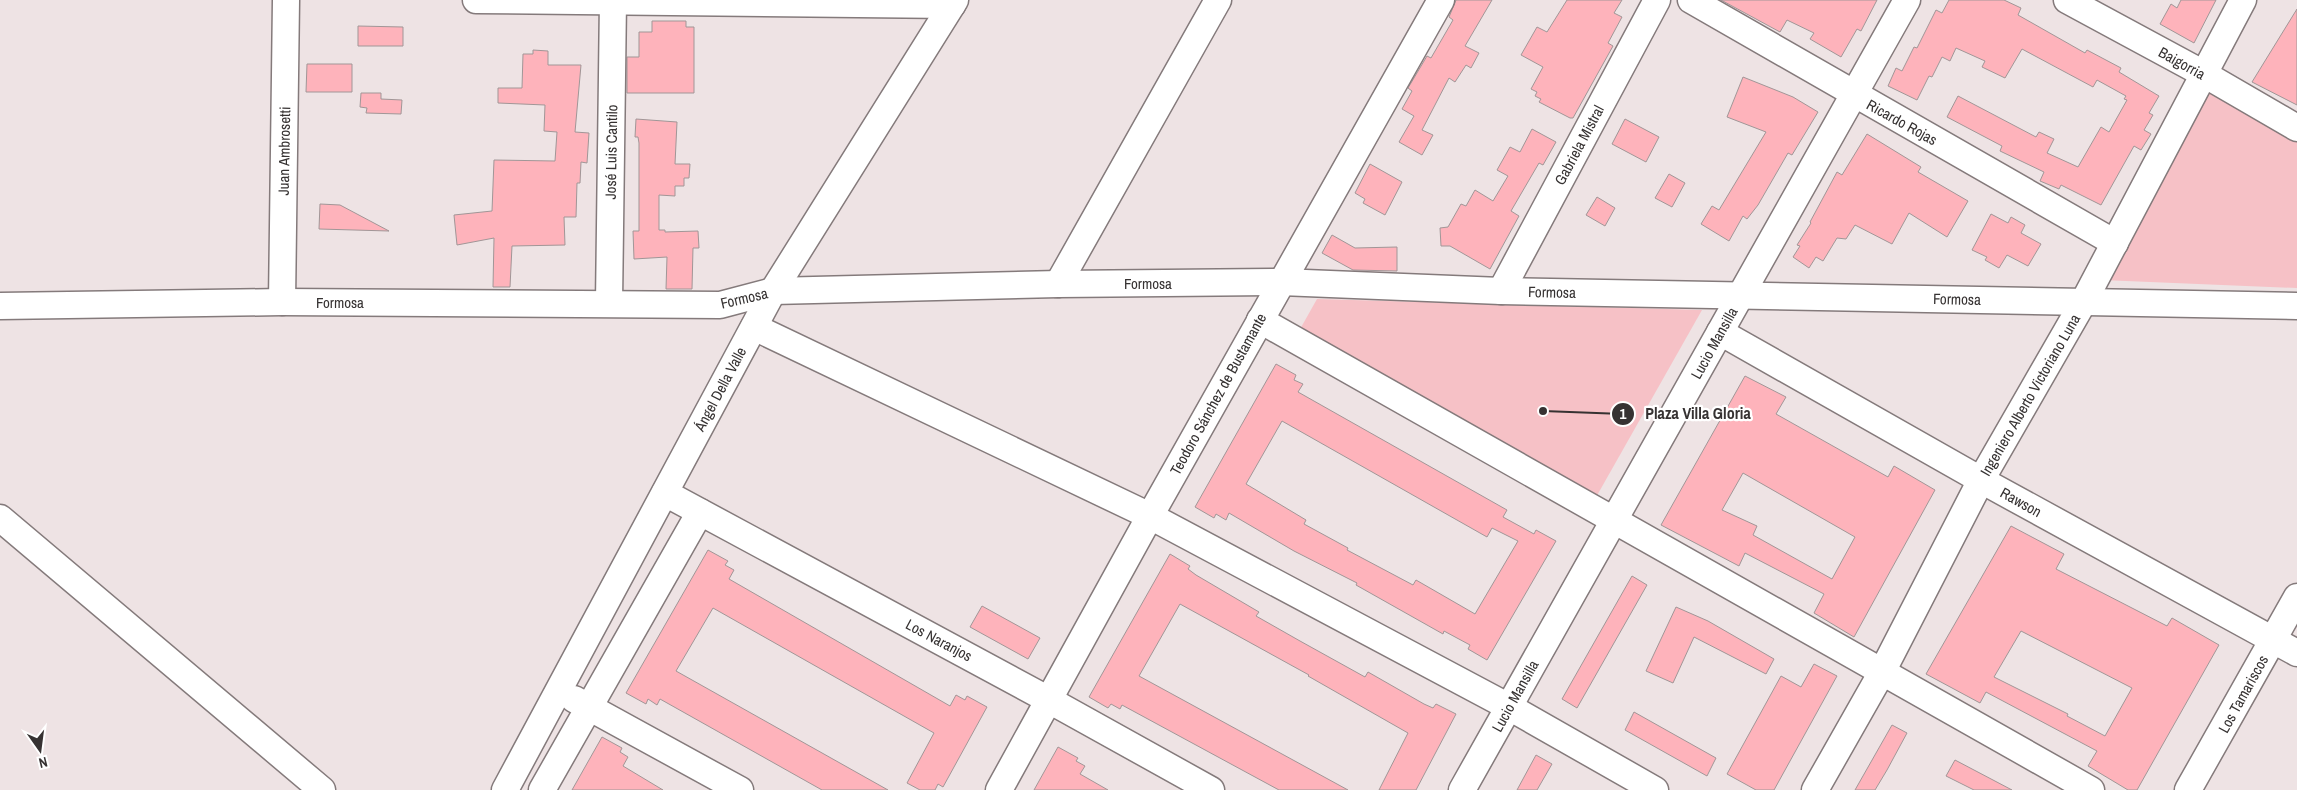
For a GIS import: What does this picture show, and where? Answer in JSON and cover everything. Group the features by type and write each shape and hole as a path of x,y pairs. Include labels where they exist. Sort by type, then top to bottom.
{"street":[{"name":"Juan Ambrosetti","path":"282,302 286,0"},
{"path":"476,0 953,2"},
{"path":"1058,284 1218,0"},
{"name":"Teodoro Sánchez de Bustamante","path":"999,790 1150,516 1441,0"},
{"name":"Gabriela Mistral","path":"1501,291 1657,0"},
{"name":"Ricardo Rojas","path":"1691,0 1854,95 2115,242"},
{"name":"Lucio Mansilla","path":"1462,790 1907,0"},
{"name":"Baigorria","path":"2067,0 2204,74 2297,128"},
{"name":"Ingeniero Alberto Victoriano Luna","path":"1815,790 1882,672 1981,480 2084,301 2243,0"},
{"name":"José Luis Cantilo","path":"609,303 613,1"},
{"name":"Ángel Della Valle","path":"505,790 773,291 953,2"},
{"name":"Formosa","path":"0,306 282,302 720,305 773,291 1058,284 1281,282 1501,291 2297,306"},
{"path":"1260,320 2091,790"},
{"path":"754,327 1150,516 1509,707 1655,790"},
{"name":"Rawson","path":"1720,332 1981,480 2297,653"},
{"name":"Los Naranjos","path":"664,493 1049,700 1211,790"},
{"path":"542,790 700,512"},
{"path":"0,518 322,790"},
{"name":"Los Tamariscos","path":"2188,790 2297,597"},
{"path":"558,691 740,790"}],"shaded area":[{"path":"2208,87 2297,139 2297,288 2102,280"},
{"path":"1317,299 1702,310 1595,499 1299,331"}],"building":[{"path":"1456,0 1492,0 1465,46 1479,53 1471,68 1466,65 1455,82 1449,78 1422,130 1433,135 1422,155 1399,142 1414,116 1402,109 1412,91 1408,88 1427,56 1431,58 1453,20 1449,17"},
{"path":"1567,0 1622,0 1614,13 1622,17 1608,43 1613,46 1573,118 1539,102 1541,99 1535,96 1537,92 1531,89 1543,67 1521,55 1537,27 1547,32"},
{"path":"1721,0 1877,0 1861,31 1857,29 1841,57 1810,39 1814,33 1787,20 1780,32"},
{"path":"1949,0 2004,0 2021,8 2018,15 2085,53 2087,50 2121,68 2119,72 2159,96 2149,113 2153,115 2144,130 2151,134 2141,150 2134,146 2101,205 2061,185 2059,189 2040,181 2044,172 2000,151 2002,146 1947,117 1958,96 2036,137 2039,132 2054,139 2047,153 2078,167 2101,127 2109,132 2127,100 2124,99 2126,96 2097,80 2093,87 2022,49 2005,78 1982,67 1985,61 1956,48 1950,61 1942,57 1932,77 1929,76 1917,100 1888,86 1896,68 1902,71 1914,47 1917,48 1936,10 1942,13"},
{"path":"2181,0 2216,0 2194,43 2160,24 2171,4 2177,8"},
{"path":"2297,9 2297,105 2252,82"},
{"path":"652,21 686,21 686,27 694,27 694,93 627,93 627,57 639,57 639,32 652,32"},
{"path":"358,26 403,27 403,46 358,46"},
{"path":"533,50 548,51 548,65 581,65 575,132 589,133 587,163 581,162 580,183 577,183 576,217 564,217 565,245 512,246 510,287 493,287 494,238 457,245 454,215 492,211 494,160 555,161 557,132 544,131 545,105 498,103 498,88 522,88 523,54 533,54"},
{"path":"307,64 352,64 352,92 306,92"},
{"path":"1743,77 1793,97 1818,112 1792,155 1788,153 1758,205 1747,219 1743,216 1729,241 1701,224 1712,206 1719,210 1766,132 1727,117"},
{"path":"361,93 381,93 381,99 402,100 401,114 366,113 367,108 360,107"},
{"path":"636,119 677,122 675,164 690,164 689,178 684,178 684,186 675,186 675,196 659,195 659,230 665,230 665,232 698,231 699,248 693,248 692,289 666,289 667,257 634,259 633,231 639,231 639,143 638,137 635,137"},
{"path":"1625,119 1659,137 1646,162 1612,144"},
{"path":"1532,129 1556,142 1543,165 1539,163 1511,211 1519,216 1490,269 1450,246 1441,246 1440,228 1448,227 1461,204 1466,206 1475,190 1493,201 1508,176 1497,170 1510,147 1520,152"},
{"path":"1867,134 1921,167 1918,172 1968,201 1947,237 1909,213 1892,244 1855,225 1846,239 1837,238 1823,261 1816,257 1809,268 1793,257 1800,246 1797,245 1811,223 1837,172 1842,175"},
{"path":"1370,164 1402,182 1385,215 1363,203 1365,199 1355,193"},
{"path":"1669,174 1685,183 1672,207 1655,198"},
{"path":"1597,197 1615,208 1605,226 1586,215"},
{"path":"320,204 340,205 389,231 319,229"},
{"path":"1991,214 2008,223 2011,217 2025,225 2021,233 2041,244 2028,266 2007,255 1999,268 1985,260 1987,257 1972,250"},
{"path":"1332,235 1355,248 1397,247 1397,271 1353,270 1322,253"},
{"path":"1276,364 1296,375 1294,380 1303,384 1298,392 1507,510 1503,517 1534,534 1536,530 1556,541 1487,660 1468,649 1470,645 1444,631 1443,634 1356,585 1357,583 1294,551 1229,513 1226,520 1216,514 1214,518 1195,507","holes":["1282,421 1487,537 1492,528 1518,541 1475,614 1416,580 1413,585 1347,550 1348,548 1304,524 1306,520 1246,484"]},
{"path":"1745,376 1786,397 1776,414 1888,477 1894,466 1935,490 1854,637 1814,613 1824,594 1745,553 1739,566 1661,525","holes":["1743,473 1855,537 1832,579 1753,535 1757,526 1722,510"]},
{"path":"2011,526 2064,554 2056,569 2167,626 2172,618 2219,645 2137,790 2128,790 2088,766 2097,751 1986,692 1980,703 1926,674","holes":["2021,631 2132,688 2105,736 2067,716 2068,714 1994,677"]},
{"path":"708,550 728,561 725,565 734,570 729,579 950,706 956,695 965,700 967,696 987,707 943,787 938,784 935,790 920,790 907,783 934,733 713,608 676,671 888,790 822,790 660,699 657,705 648,699 646,704 626,693"},
{"path":"1170,554 1190,566 1188,569 1196,575 1259,612 1256,616 1300,641 1365,677 1368,672 1424,704 1433,708 1436,704 1456,714 1416,790 1379,790 1408,733 1309,675 1180,604 1139,676 1348,790 1279,790 1122,705 1120,709 1111,704 1108,708 1089,697"},
{"path":"1632,576 1647,585 1577,708 1562,699"},
{"path":"982,606 1040,638 1028,659 970,627"},
{"path":"1676,607 1708,621 1774,659 1766,674 1694,637 1673,683 1646,671"},
{"path":"1814,664 1837,676 1774,790 1756,790 1727,774 1781,676 1801,687"},
{"path":"1634,712 1716,758 1707,776 1625,730"},
{"path":"1892,725 1907,733 1887,770 1875,790 1855,790"},
{"path":"602,737 622,748 620,752 628,757 623,766 663,790 572,790"},
{"path":"1058,747 1078,758 1076,761 1085,766 1080,774 1108,790 1034,790"},
{"path":"1536,755 1552,764 1537,790 1517,790"},
{"path":"1955,760 2012,790 1974,790 1946,776"}],"place":[{"name":"Plaza Villa Gloria","path":"1543,411"}]}
